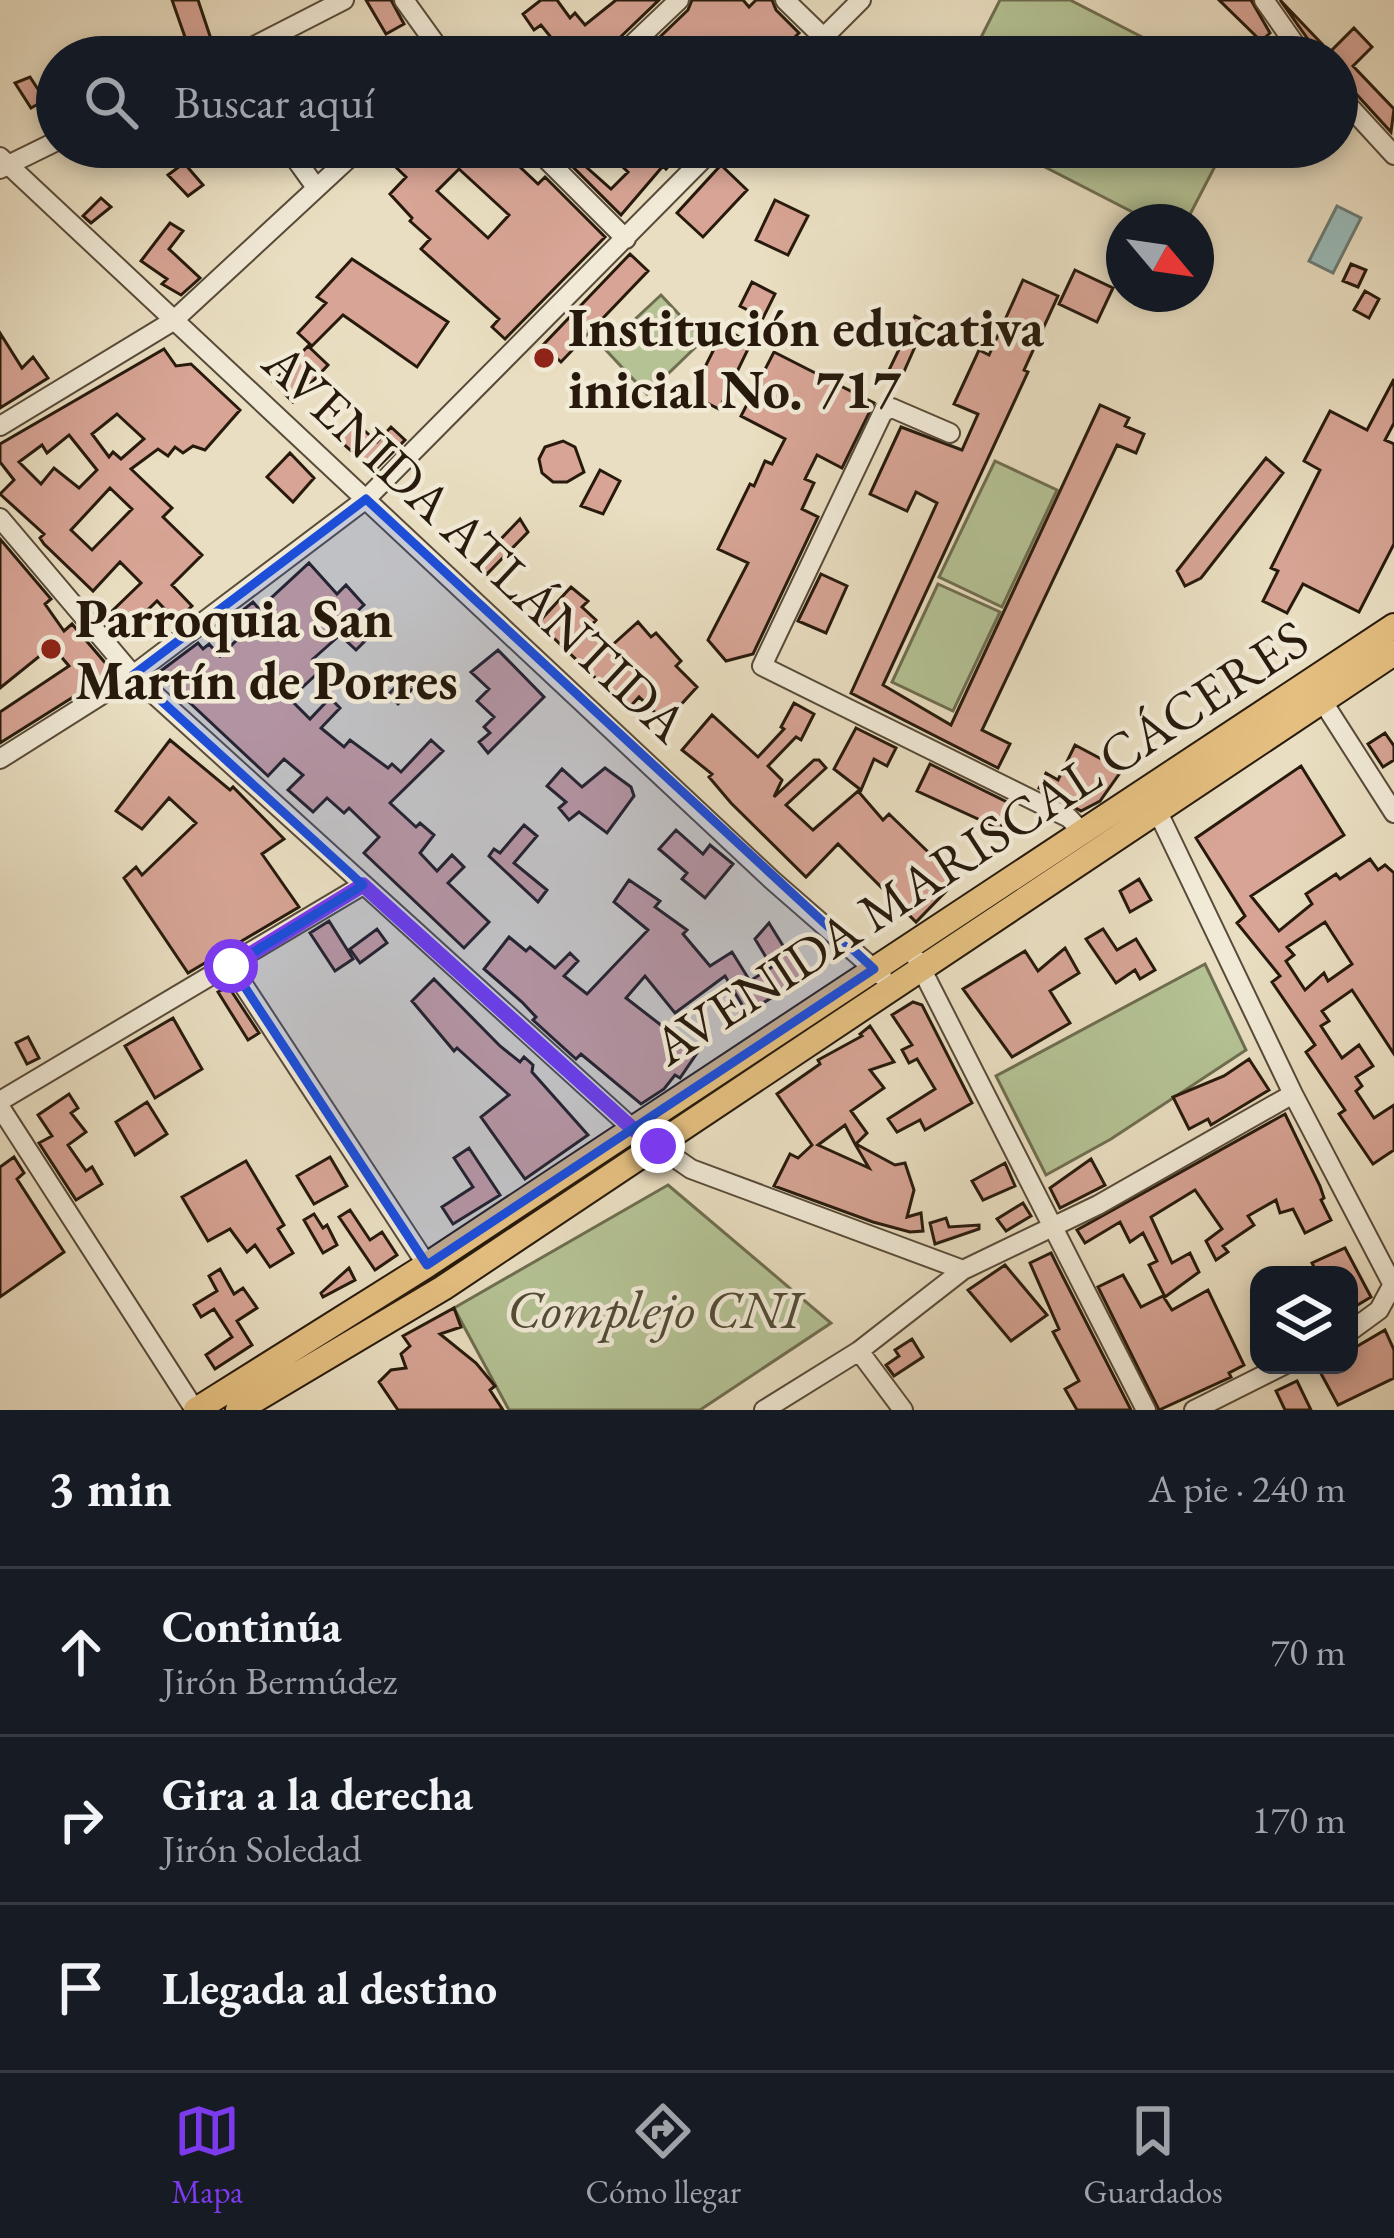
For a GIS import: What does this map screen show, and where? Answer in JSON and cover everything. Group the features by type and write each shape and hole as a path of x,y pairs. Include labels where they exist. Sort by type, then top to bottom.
{"main road":[{"name":"AVENIDA MARISCAL CÁCERES","path":"238,1410 442,1288 894,988 1152,801 1316,691 1394,626"},
{"name":"AVENIDA MARISCAL CÁCERES","path":"1316,691 1394,653"},
{"name":"AVENIDA MARISCAL CÁCERES","path":"195,1410 427,1265 1082,832 1152,801"}],"street":[{"path":"273,36 344,0"},
{"path":"404,0 431,36"},
{"path":"641,36 679,0"},
{"path":"785,0 822,36"},
{"path":"824,36 861,0"},
{"path":"1264,0 1289,36"},
{"path":"1358,115 1394,154"},
{"path":"3,164 36,151"},
{"name":"AVENIDA ATLÁNTIDA","path":"3,164 894,988"},
{"path":"302,168 315,186"},
{"path":"0,427 173,321 337,168"},
{"path":"555,168 626,239"},
{"path":"0,760 133,675 366,499 695,168"},
{"path":"950,433 892,408 883,412 762,666 1069,818 1082,832"},
{"path":"0,518 133,675 633,1129 691,1169 963,1270"},
{"path":"1316,691 1388,791 1394,813"},
{"path":"1152,801 1293,1094 1393,1285 1387,1316 1358,1328"},
{"path":"195,1410 0,1104 363,885"},
{"path":"909,946 1146,1410"},
{"path":"231,966 427,1265"},
{"path":"764,1410 860,1351 963,1270 1098,1205 1293,1094"},
{"path":"860,1351 903,1410"},
{"path":"1194,1410 1266,1374"}],"highlighted area":[{"path":"366,499 874,969 427,1265 231,966 363,885 133,675"}],"green space":[{"path":"1000,0 1070,0 1140,36 982,36"},
{"path":"1047,168 1214,168 1195,204 1117,204"},
{"path":"661,295 703,340 647,394 604,348"},
{"path":"995,461 1057,490 1002,607 939,577"},
{"path":"938,584 1000,612 953,711 892,682"},
{"path":"1205,964 1246,1050 1111,1139 1046,1175 996,1076"},
{"name":"Complejo CNI","path":"668,1185 831,1323 700,1410 509,1410 454,1308"}],"water":[{"path":"1337,206 1361,218 1333,273 1309,261"}],"building":[{"path":"172,0 198,0 210,36 185,36"},
{"path":"366,0 391,0 404,24 386,34"},
{"path":"541,0 557,0 570,18 575,13 585,25 616,0 659,0 621,36 550,36 541,25 534,30 523,14"},
{"path":"692,0 743,0 749,7 756,0 772,0 799,33 661,36"},
{"path":"1219,0 1251,0 1270,33 1256,36"},
{"path":"1280,0 1314,36 1306,36"},
{"path":"1354,28 1372,47 1358,61 1358,36 1346,36"},
{"path":"1358,71 1394,109 1391,132 1358,96"},
{"path":"30,77 36,86 36,105 31,108 15,83"},
{"path":"188,168 203,185 188,196 168,175"},
{"path":"397,168 521,168 538,184 545,177 605,237 505,339 492,327 499,319 421,249 430,239 390,194 406,177","holes":["459,169 509,215 488,238 437,191"]},
{"path":"574,168 587,168 611,189 628,172 624,168 661,168 621,215"},
{"path":"718,168 747,190 703,237 677,213"},
{"path":"101,198 111,207 91,223 83,216"},
{"path":"775,200 808,216 788,255 756,240"},
{"path":"170,223 183,231 169,249 200,278 181,295 162,284 167,279 141,261"},
{"path":"630,254 648,271 561,362 543,345"},
{"path":"352,259 448,322 417,367 343,315 312,346 298,333 326,303 317,297"},
{"path":"1351,264 1366,270 1358,287 1343,281"},
{"path":"1075,270 1106,285 1106,303 1097,322 1059,304"},
{"path":"1023,280 1058,296 1024,370 1028,372 883,685 951,725 1100,405 1129,418 1125,426 1144,434 1136,453 1117,445 982,730 1010,744 998,768 851,693 937,503 916,492 907,511 870,494 901,427 962,450 978,414 954,404 979,350 989,355"},
{"path":"752,282 775,294 763,318 740,306"},
{"path":"1365,291 1379,299 1369,318 1354,310"},
{"path":"915,316 926,322 902,376 889,370"},
{"path":"724,329 751,343 719,409 691,395"},
{"path":"0,333 22,368 33,357 48,378 0,408"},
{"path":"308,346 328,365 293,402 273,382"},
{"path":"164,349 176,366 191,364 240,410 205,450 193,446 183,453 175,447 168,456 158,449 131,469 172,508 163,517 202,555 172,585 192,606 176,621 157,601 126,631 109,614 141,583 120,562 93,591 44,544 40,538 44,534 0,494 14,480 0,462 0,444","holes":["117,414 144,439 121,459 113,452 109,457 92,434","69,435 97,470 79,488 54,468 41,484 19,462 42,445 47,453","110,488 132,509 92,550 71,530"]},
{"path":"774,352 874,403 842,468 817,455 805,479 814,483 802,509 818,517 753,654 726,661 708,640 748,563 718,549 750,484 754,486 765,461 772,464 785,439 741,416"},
{"path":"1394,379 1394,423 1385,440 1394,444 1394,544 1359,612 1303,584 1287,613 1263,601 1278,571 1271,568 1320,470 1304,461 1330,411 1367,430"},
{"path":"355,422 377,442 391,427 405,440 374,471 339,440"},
{"path":"563,441 575,447 584,472 567,482 553,482 542,473 539,459 545,447"},
{"path":"290,453 314,478 293,502 267,477"},
{"path":"1266,458 1283,473 1201,578 1185,586 1177,571"},
{"path":"600,470 620,481 603,514 581,506"},
{"path":"520,519 528,532 487,574 477,564"},
{"name":"Parroquia San Martín de Porres","path":"0,539 51,599 45,604 64,631 72,624 113,672 0,743 0,712 69,666 52,646 0,688"},
{"path":"309,563 337,594 346,585 364,605 348,620 367,639 356,650 340,635 313,659 322,669 290,699 310,719 330,698 340,708 321,728 344,747 350,740 388,768 392,764 401,772 431,740 443,751 390,803 416,827 420,823 434,835 420,853 437,871 452,855 464,867 448,883 489,922 464,948 364,853 379,837 349,808 344,813 327,798 313,812 288,790 303,775 284,759 268,776 158,673 198,643 203,649 209,644 220,656 241,636 229,621 253,602 259,609"},
{"path":"821,574 847,586 826,633 798,621"},
{"path":"571,587 588,601 582,607 596,620 589,628 609,648 638,622 651,637 656,633 681,661 676,666 697,687 665,722 639,697 628,709 538,623"},
{"path":"498,650 544,697 488,753 479,742 490,733 484,727 494,717 477,701 489,689 471,672"},
{"path":"404,678 414,687 398,704 388,695"},
{"path":"794,703 814,714 801,740 796,737 768,766 782,780 774,797 819,760 826,768 786,805 813,830 858,791 883,820 889,814 957,880 916,922 838,844 806,877 731,803 709,777 712,774 682,750 712,715 758,757 784,729"},
{"path":"856,728 896,748 887,766 874,759 861,790 834,769"},
{"path":"1385,733 1394,746 1394,760 1383,767 1368,744"},
{"path":"170,740 230,790 233,787 284,839 262,854 299,907 188,973 124,878 136,867 142,875 196,823 169,798 142,829 116,811"},
{"path":"1075,745 1122,770 1100,801 1081,811 1039,788 1046,773 1058,780"},
{"path":"930,764 1011,804 1000,829 917,791"},
{"path":"1301,766 1344,835 1251,896 1279,931 1312,904 1306,894 1336,874 1340,879 1370,859 1378,870 1385,865 1394,873 1394,1054 1352,990 1322,1011 1329,1021 1321,1026 1342,1058 1359,1045 1373,1066 1356,1077 1362,1086 1356,1091 1374,1118 1394,1105 1394,1150 1373,1164 1339,1114 1345,1110 1306,1052 1315,1045 1272,982 1280,976 1237,923 1245,916 1196,838","holes":["1325,922 1352,964 1328,981 1324,973 1305,990 1286,961 1294,955 1287,947"]},
{"path":"605,768 631,787 634,796 607,833 579,812 569,820 559,808 566,802 547,786 562,769 582,787"},
{"path":"524,825 537,836 514,863 547,890 538,902 489,856 494,849 500,853"},
{"path":"676,830 703,854 710,845 733,864 705,898 682,879 687,873 659,849"},
{"path":"1139,879 1151,900 1130,912 1120,891"},
{"path":"629,880 660,901 655,907 687,930 683,934 710,966 732,952 750,981 772,967 755,939 769,923 803,978 747,1013 725,976 675,1013 645,976 626,998 697,1053 680,1078 675,1075 641,1104 581,1054 576,1059 484,969 509,937 555,968 570,953 578,961 564,976 587,994 648,930 614,902"},
{"path":"329,921 353,959 335,971 310,933"},
{"path":"377,929 387,943 360,963 350,949"},
{"path":"1103,929 1117,950 1136,939 1155,970 1140,979 1135,970 1116,983 1086,939"},
{"path":"1065,948 1079,973 1050,991 1070,1023 1012,1057 963,989 1025,951 1038,971"},
{"path":"434,979 500,1046 520,1062 524,1057 533,1065 532,1072 588,1135 525,1179 481,1117 509,1095 457,1048 454,1051 412,1001"},
{"path":"228,986 259,1033 248,1040 218,992"},
{"path":"913,1002 922,1005 972,1103 925,1130 920,1120 897,1132 888,1119 935,1089 917,1059 909,1063 902,1050 912,1045 892,1015"},
{"path":"173,1018 202,1069 155,1098 125,1046"},
{"path":"870,1026 894,1062 870,1070 884,1088 851,1111 867,1133 856,1144 895,1165 905,1163 914,1190 907,1217 921,1213 923,1231 873,1222 774,1186 790,1154 798,1158 812,1145 777,1094","holes":["845,1125 869,1168 818,1145"]},
{"path":"28,1037 39,1058 27,1064 16,1043"},
{"path":"1249,1059 1269,1090 1211,1125 1208,1119 1189,1129 1173,1097 1224,1076"},
{"path":"69,1094 78,1108 71,1113 86,1132 68,1145 86,1171 92,1167 102,1184 76,1200 39,1143 52,1136 38,1115"},
{"path":"147,1102 167,1134 135,1155 116,1122"},
{"path":"1285,1114 1331,1220 1305,1233 1293,1209 1280,1213 1276,1200 1248,1216 1254,1225 1223,1246 1228,1252 1216,1260 1206,1241 1222,1229 1195,1190 1151,1217 1172,1263 1190,1253 1199,1272 1165,1297 1149,1265 1157,1261 1143,1233 1130,1242 1120,1222 1085,1243 1077,1230"},
{"path":"469,1148 500,1195 453,1224 442,1207 473,1187 454,1158"},
{"path":"14,1157 24,1173 17,1179 64,1252 0,1297 0,1167"},
{"path":"330,1157 347,1186 314,1204 297,1176"},
{"path":"1091,1159 1105,1185 1060,1208 1050,1188"},
{"path":"246,1161 284,1225 278,1229 293,1253 270,1267 255,1245 247,1252 230,1229 208,1241 182,1197"},
{"path":"1005,1163 1015,1186 983,1200 972,1181"},
{"path":"1023,1203 1031,1216 1006,1231 997,1219"},
{"path":"350,1210 370,1240 382,1232 397,1255 375,1270 339,1217"},
{"path":"314,1214 323,1228 327,1225 337,1245 323,1253 304,1220"},
{"path":"946,1218 949,1227 979,1225 979,1229 935,1244 930,1223"},
{"path":"1345,1248 1355,1266 1314,1266"},
{"path":"1051,1253 1131,1410 1077,1410 1065,1389 1079,1381 1053,1332 1059,1329 1030,1263"},
{"path":"1005,1265 1047,1315 1011,1341 968,1290"},
{"path":"349,1268 355,1280 323,1297 321,1293"},
{"path":"220,1269 234,1294 243,1288 257,1308 237,1321 252,1345 215,1369 206,1355 232,1337 214,1309 201,1317 194,1305 217,1291 209,1276"},
{"path":"1358,1272 1371,1297 1358,1305"},
{"path":"1123,1275 1141,1307 1163,1296 1172,1310 1208,1290 1244,1365 1229,1373 1231,1377 1159,1410 1098,1287"},
{"path":"454,1308 461,1327 440,1334 476,1363 495,1386 490,1390 503,1410 398,1410 379,1382 391,1370 406,1368 401,1354 410,1346 403,1336"},
{"path":"1385,1330 1394,1350 1394,1378 1338,1405 1321,1374 1358,1374 1358,1346"},
{"path":"912,1339 923,1357 894,1376 886,1365 899,1356 895,1350"},
{"path":"1297,1381 1311,1410 1285,1410 1276,1391"}],"place":[{"name":"Institución educativa inicial No. 717","path":"544,358"},
{"name":"Parroquia San Martín de Porres","path":"51,649"}],"route":[{"path":"231,966 363,885 633,1129 658,1146"}]}
